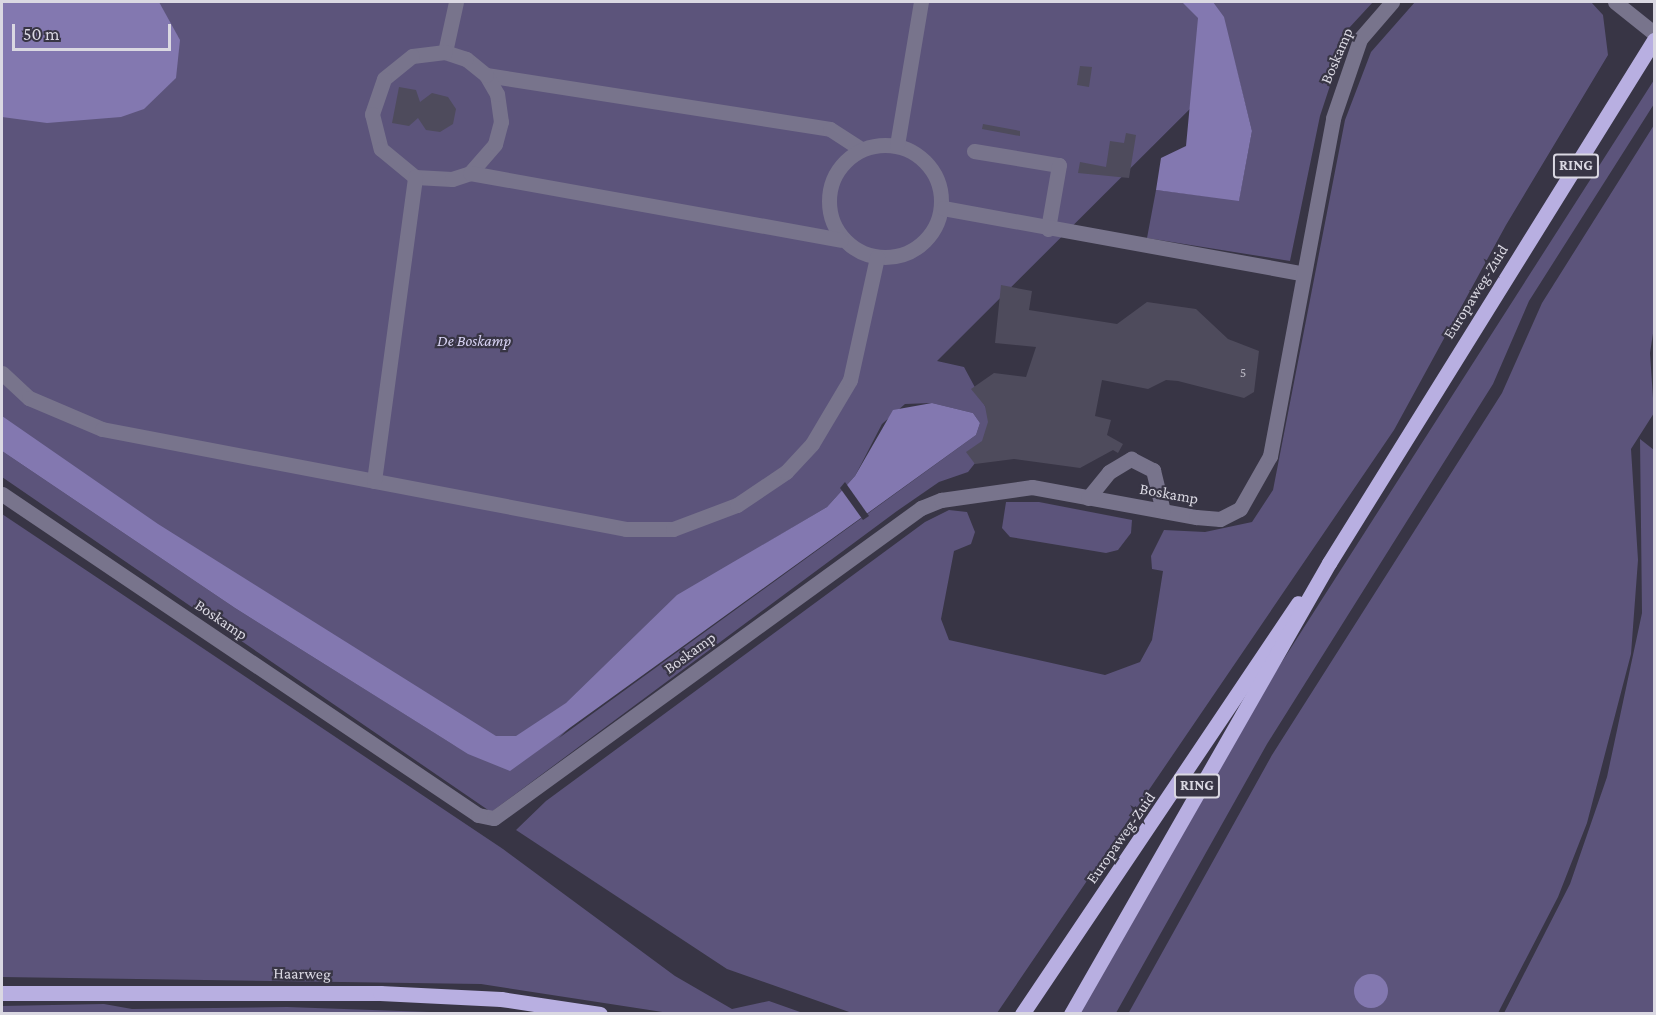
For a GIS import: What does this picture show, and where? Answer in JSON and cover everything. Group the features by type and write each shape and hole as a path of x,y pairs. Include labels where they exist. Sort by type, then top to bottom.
{"main road":[{"name":"Europaweg-Zuid","path":"1071,1014 1329,563 1654,40"},
{"name":"Europaweg-Zuid","path":"1022,1014 1197,759 1279,629 1329,563"},
{"name":"Haarweg","path":"2,993 380,993 501,999 600,1014"}],"street":[{"path":"445,52 456,2"},
{"path":"897,145 921,2"},
{"name":"Boskamp","path":"2,494 478,815 494,818 921,508 1006,488 1088,498 1220,519 1240,508 1256,489 1270,456 1302,273 1345,78 1360,39 1392,2"},
{"path":"1615,2 1654,33"},
{"path":"470,173 495,144 501,122 497,94 486,75 466,59 445,52 412,56 394,68 375,99 381,149 415,177 452,179 470,173 841,240 878,257 917,249 932,235 943,208 934,172 921,157 897,145 861,149 840,168 829,193 830,213 841,240"},
{"path":"486,75 830,129 861,149"},
{"path":"974,151 1059,165 1048,229"},
{"path":"374,481 415,177"},
{"path":"943,208 1048,229 1302,273"},
{"path":"2,373 29,398 102,429 626,529 673,529 707,519 786,472 832,416 858,352 878,257"},
{"path":"1088,498 1109,472 1131,459 1153,470 1163,511"}],"green space":[{"name":"De Boskamp","path":"2,2 1373,2 1349,28 1320,116 1290,261 1147,238 1156,190 1239,200 1252,131 1235,64 937,361 964,367 992,419 991,443 968,472 939,482 897,511 491,812 2,477 2,451 235,608 457,747 2,425","holes":["932,403 973,413 980,423 976,435 559,738 735,562 827,507 855,476 882,424 905,404"]},
{"path":"1415,2 1591,2 1603,15 1608,55 1506,225 1394,430 997,1013 852,1013 727,969 516,830 546,801 925,522 949,510 967,512 975,532 971,544 954,551 941,619 949,640 1105,675 1140,662 1152,640 1163,571 1152,569 1151,556 1164,530 1205,532 1252,522 1273,490 1345,120 1371,52"},
{"path":"1654,80 1654,104 1529,301 1493,384 1267,744 1116,1013 1079,1014 1232,740"},
{"path":"1654,125 1654,327 1650,353 1654,413 1631,449 1638,560 1631,654 1587,823 1558,897 1498,1013 1128,1014 1272,755 1502,393 1542,303"},
{"path":"1640,439 1654,450 1654,1013 1504,1013 1570,884 1607,777 1642,613"},
{"path":"1006,502 1039,502 1132,520 1131,533 1118,550 1106,553 1010,537 1002,528"},
{"path":"2,514 503,849 675,976 732,1009 769,1001 803,1013 669,1013 481,984 2,977"},
{"path":"104,1004 132,1009 287,1007 458,1013 2,1013 2,1006"}],"shaded area":[{"path":"2,2 159,2 180,40 176,78 144,109 121,117 47,123 2,117"},
{"path":"1182,2 1213,2 1224,17 1252,131 1239,201 1156,190 1161,158 1186,146 1198,18"},
{"path":"932,403 973,413 980,423 976,435 510,771 468,754 235,608 2,451 2,416 158,524 496,736 516,736 566,703 677,595 827,507 855,476 893,410"},
{"path":"1371,974 1383,979 1388,991 1383,1003 1371,1008 1359,1003 1354,991 1359,979"}],"pier":[{"path":"845,482 869,516 863,520 840,488"}],"building":[{"path":"1080,66 1092,67 1089,87 1077,85"},
{"path":"399,87 416,90 420,102 432,93 448,97 456,109 453,124 440,132 426,130 418,118 409,126 392,123"},
{"path":"983,124 1020,131 1020,136 982,129"},
{"path":"1126,133 1136,135 1129,178 1078,173 1080,162 1106,167 1110,141 1124,143"},
{"path":"1001,285 1032,291 1029,310 1117,324 1147,302 1196,309 1228,339 1259,351 1254,392 1244,398 1178,381 1166,380 1148,389 1102,380 1095,416 1111,420 1107,435 1123,444 1118,453 1113,450 1080,468 1014,459 975,464 966,452 982,441 988,422 985,406 971,389 994,373 1026,377 1036,347 995,343"}]}
